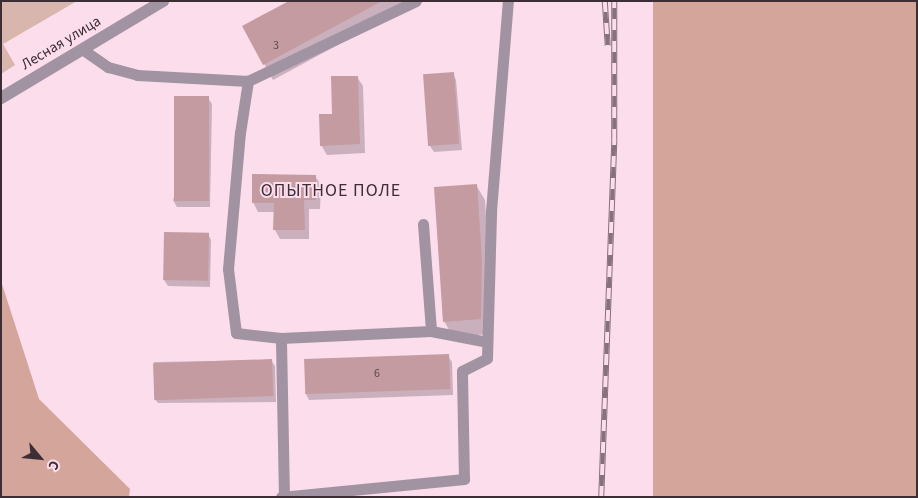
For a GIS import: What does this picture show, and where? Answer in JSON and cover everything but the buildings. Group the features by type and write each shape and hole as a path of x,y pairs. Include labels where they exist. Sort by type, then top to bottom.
{"street":[{"name":"Лесная улица","path":"1,98 163,1"}],"lane":[{"path":"82,49 108,67 137,75 248,81 416,1"},
{"path":"281,338 283,497 464,479 462,371 486,358 491,211 508,1"},
{"path":"248,81 240,133 228,269 236,333 281,338 431,331 487,342"},
{"path":"423,224 431,331"}],"shaded area":[{"path":"1,1 77,1 3,44 15,65 1,74"},
{"path":"653,1 917,1 917,497 653,497"},
{"path":"1,281 39,399 130,489 129,497 1,497"}],"railway":[{"path":"605,1 608,46"},
{"path":"601,497 614,140 614,1"}],"district":[{"name":"ОПЫТНОЕ ПОЛЕ","path":"331,191"}]}
